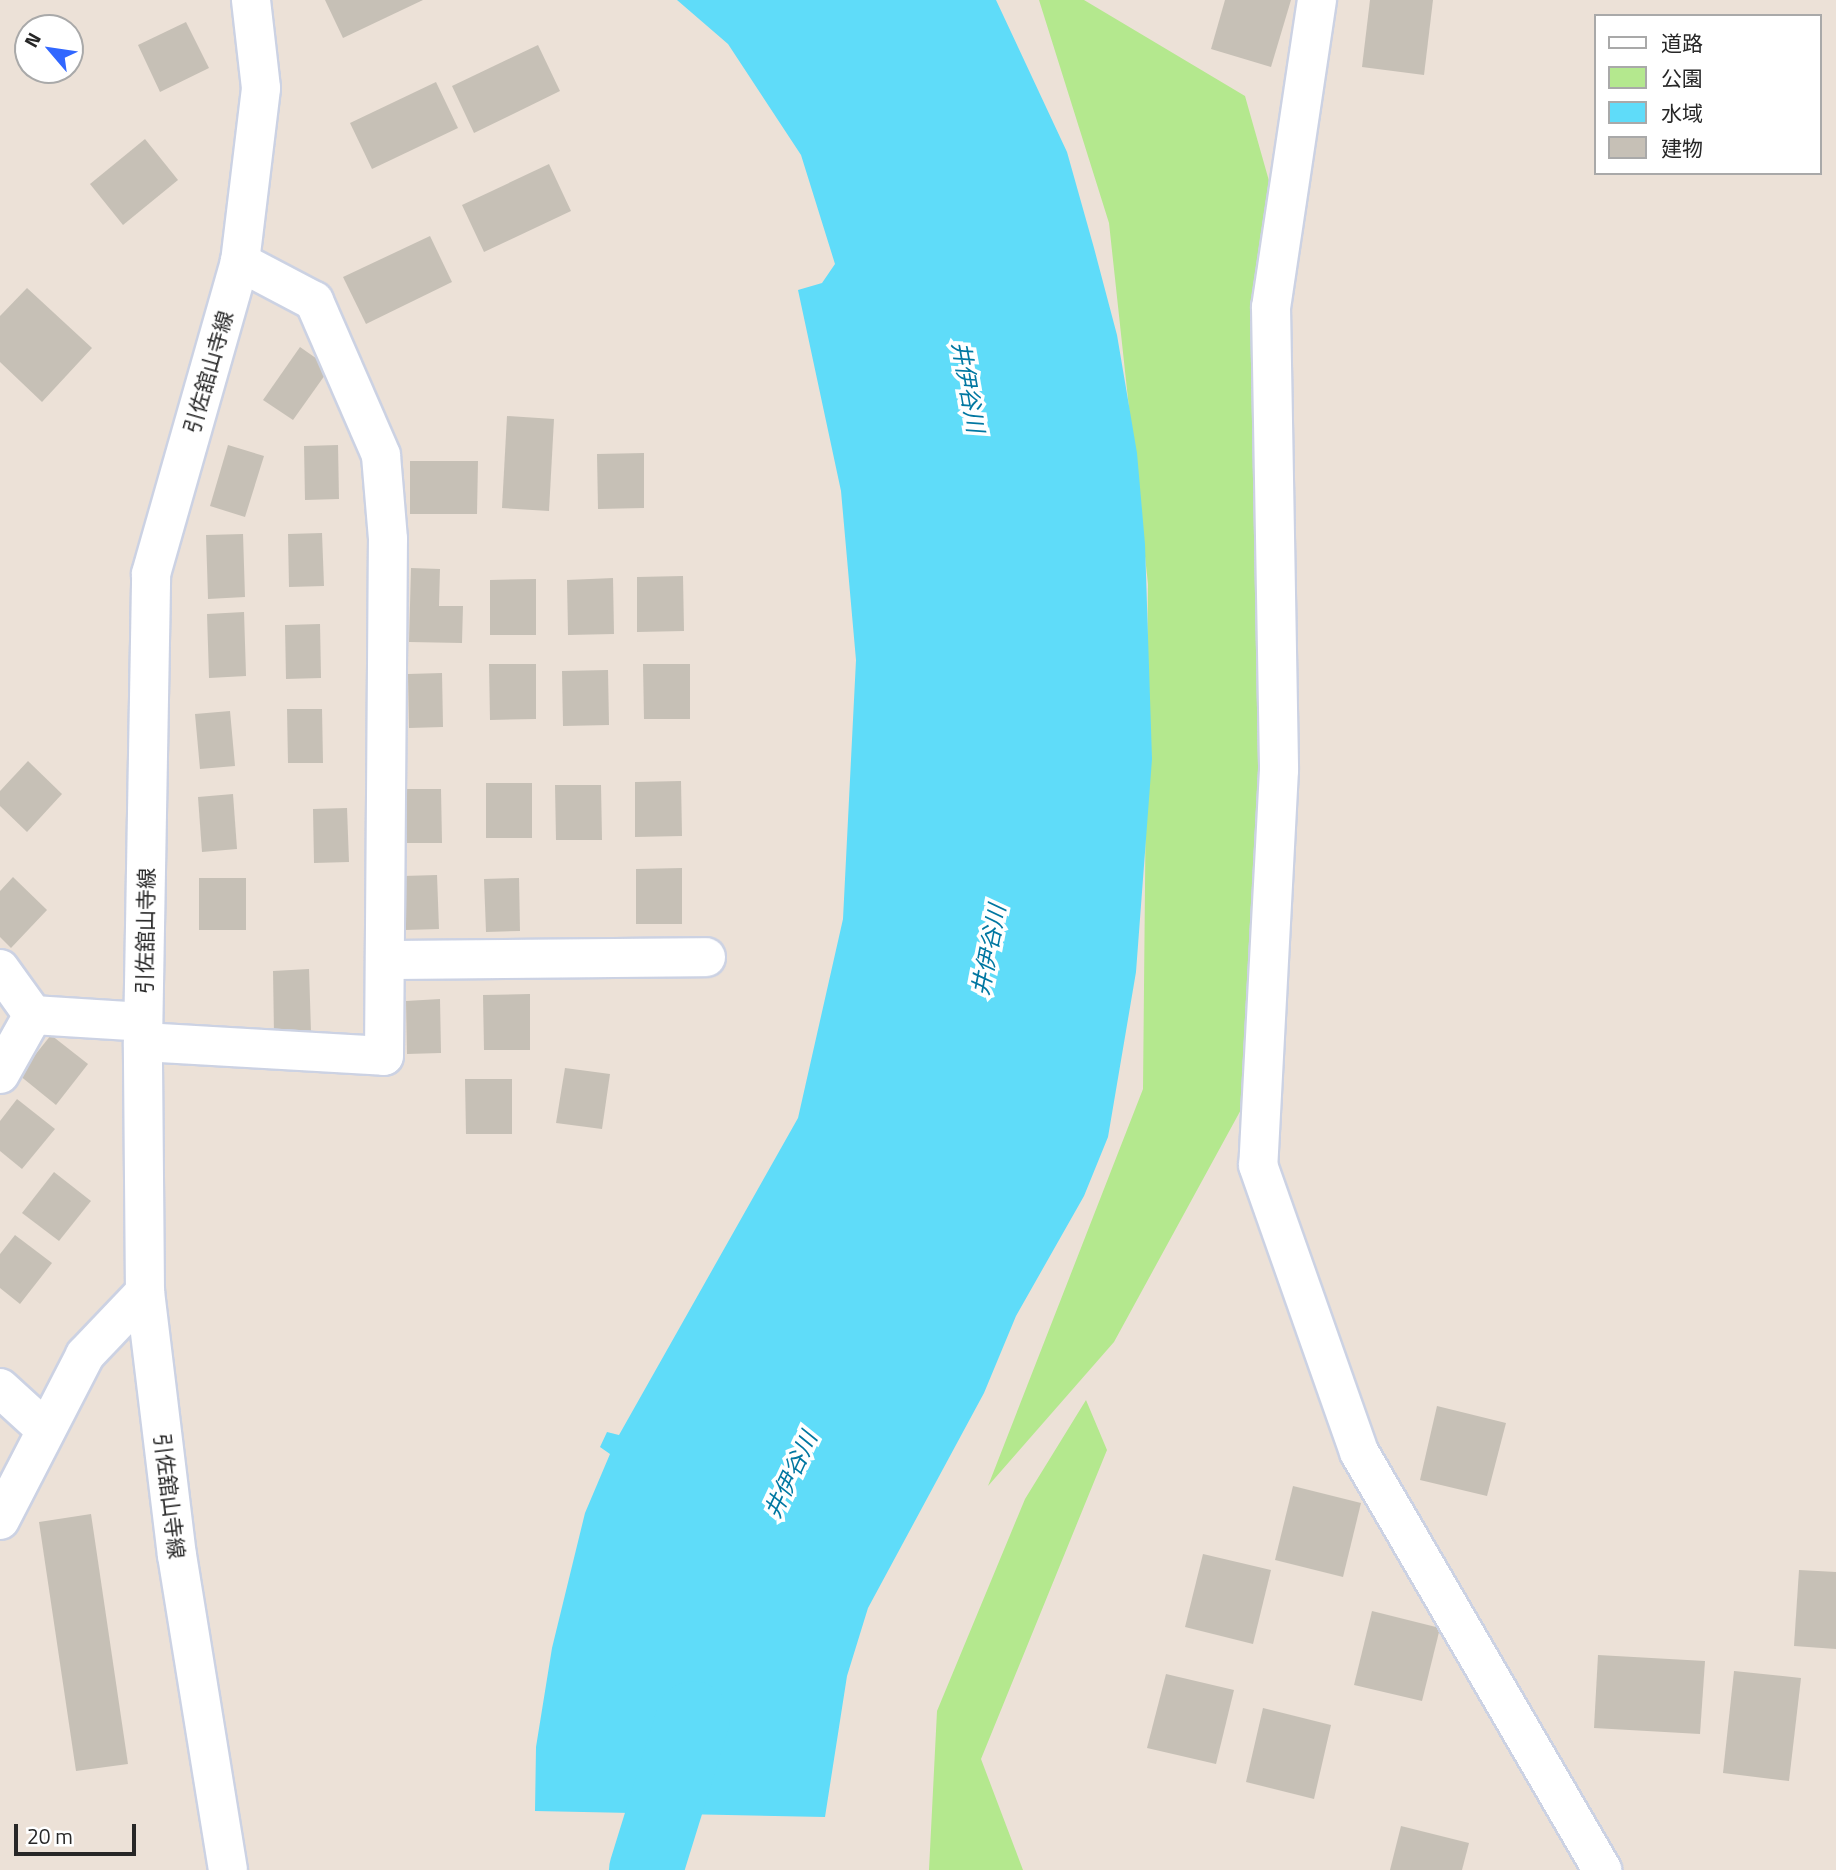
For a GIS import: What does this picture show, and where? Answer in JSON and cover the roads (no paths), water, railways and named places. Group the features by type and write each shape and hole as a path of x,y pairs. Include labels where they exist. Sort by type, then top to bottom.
{"street":[{"name":"引佐舘山寺線","path":"228,1870 177,1556 145,1292 143,1032 151,574 240,262 261,88 251,0"},
{"path":"1317,0 1271,307 1279,770 1258,1166 1359,1452 1602,1870"},
{"path":"0,969 33,1015 143,1032 384,1056 388,539 382,455 314,301 240,262"},
{"path":"385,960 706,957"},
{"path":"0,1074 33,1015"},
{"path":"0,1520 85,1355 145,1292"},
{"path":"0,1388 46,1430"}],"water":[{"path":"677,0 996,0 1067,152 1094,248 1117,335 1137,453 1145,544 1152,759 1136,972 1108,1137 1084,1196 1016,1316 984,1393 868,1608 847,1676 825,1817 535,1811 536,1747 552,1648 585,1513 610,1454 600,1447 607,1432 619,1435 798,1118 843,919 856,660 841,491 798,290 822,283 835,264 801,155 728,44"}],"waterway":[{"name":"井伊谷川","path":"646,1870 693,1718"}]}
